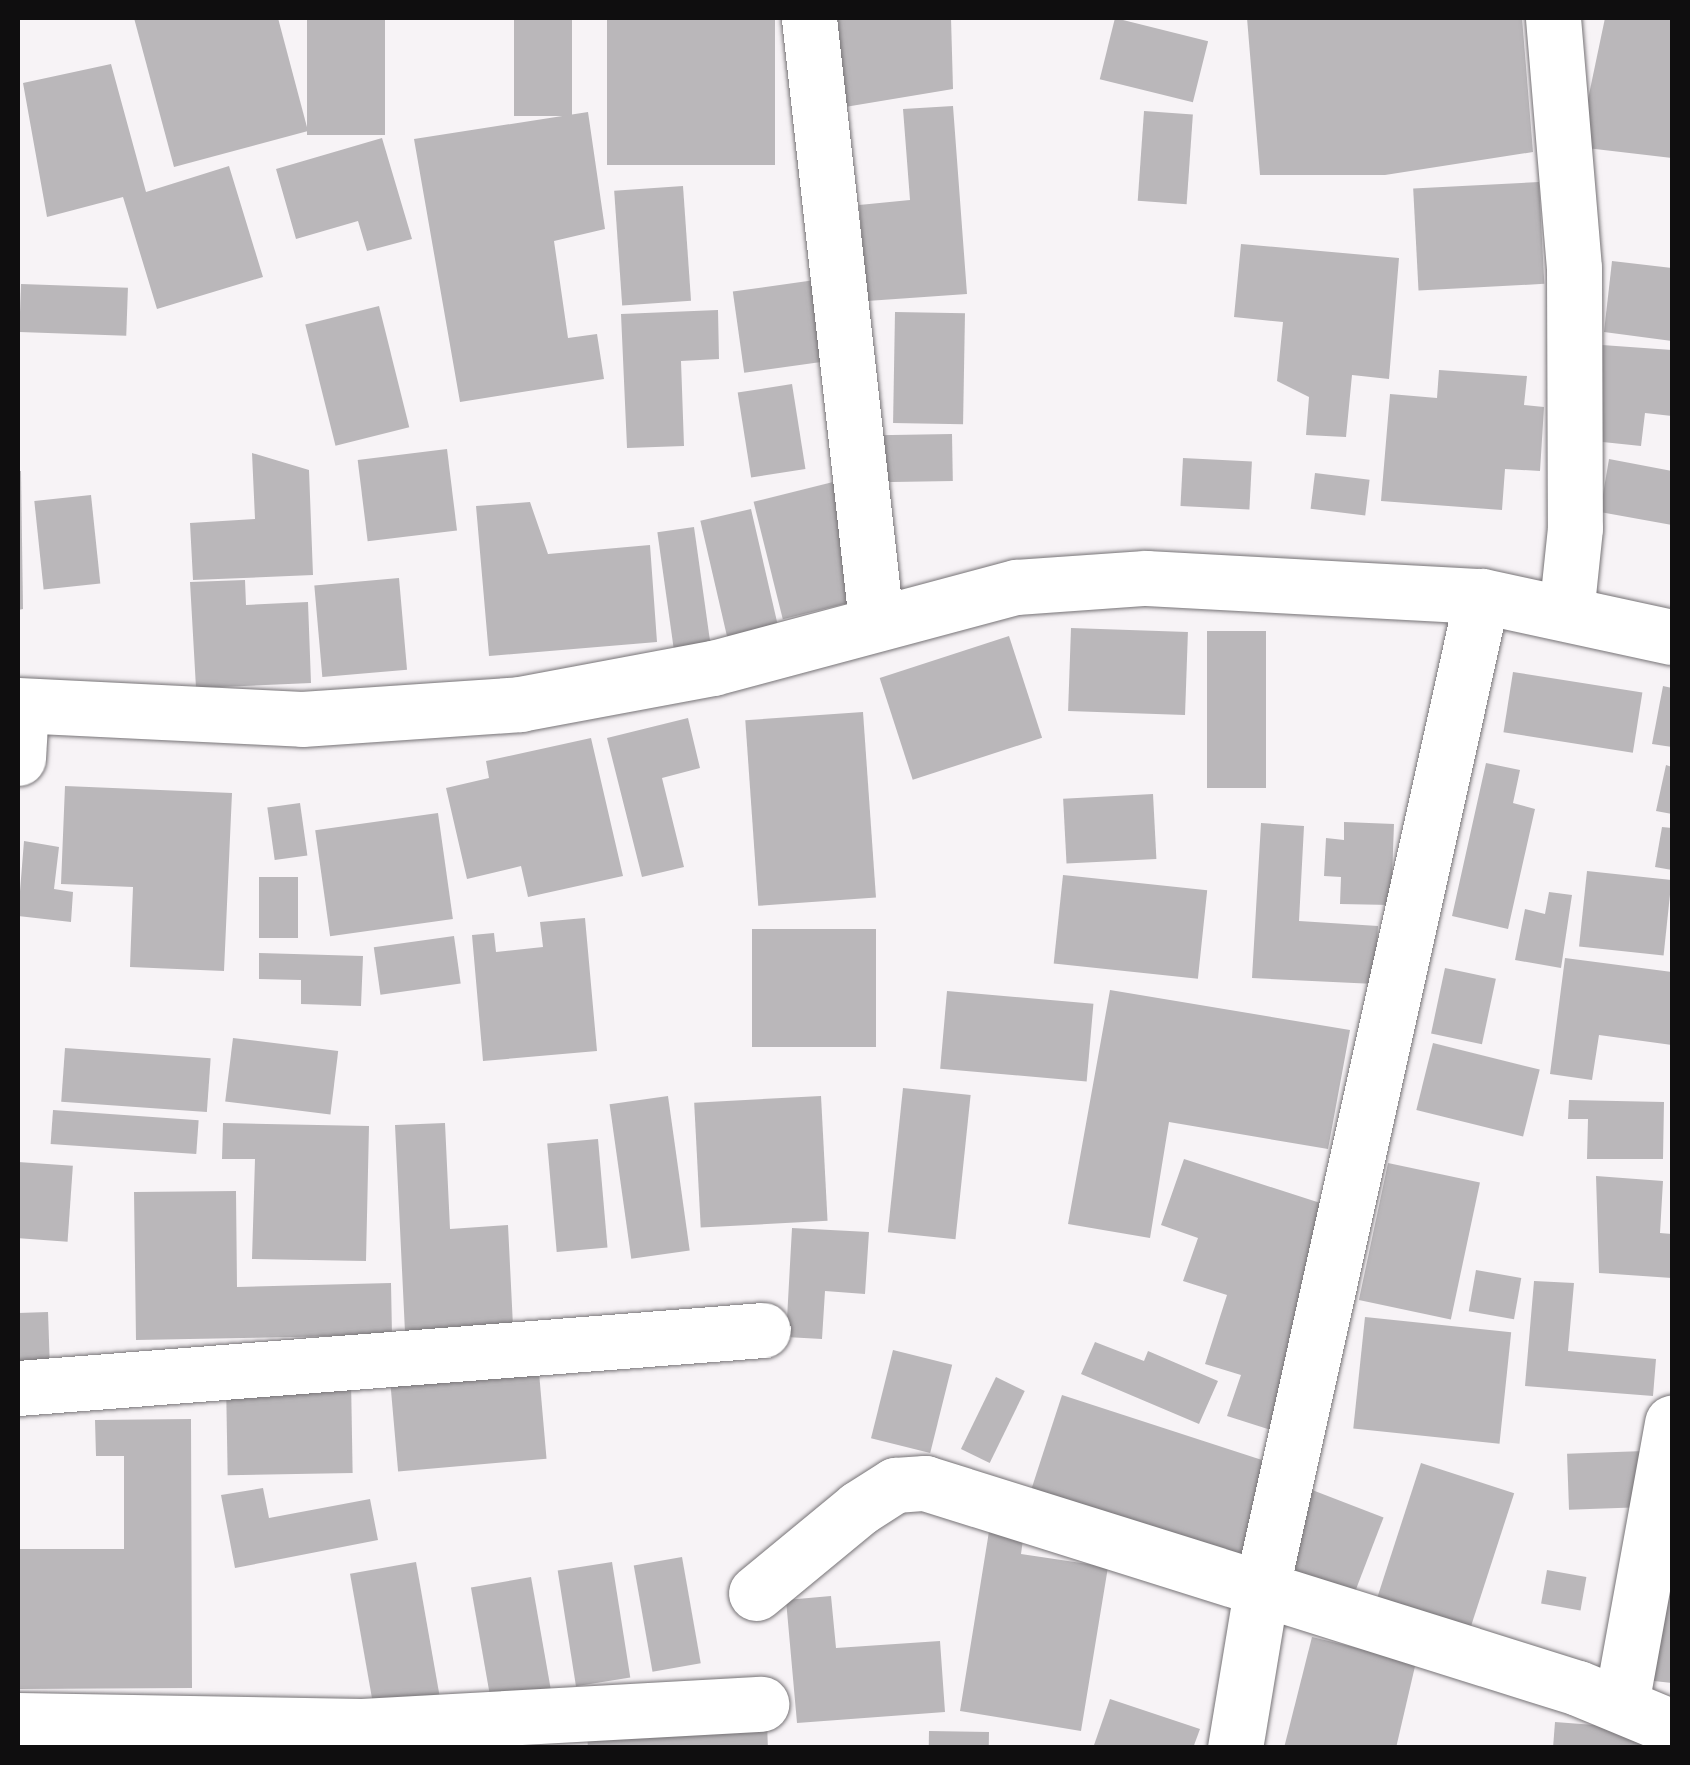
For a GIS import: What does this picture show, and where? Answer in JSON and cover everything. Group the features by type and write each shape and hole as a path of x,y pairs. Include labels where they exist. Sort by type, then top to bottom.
{"street":[{"path":"809,18 876,621"},
{"path":"1553,18 1574,268 1575,528 1566,614"},
{"path":"19,723 302,720 520,704 712,668 876,621 1016,588 1146,578 1482,596 1672,637"},
{"path":"1235,1748 1261,1591 1482,596"},
{"path":"18,1388 763,1330"},
{"path":"1621,1704 1672,1423"},
{"path":"756,1593 859,1508 895,1485 925,1484 1621,1704 1672,1727"},
{"path":"18,1720 362,1726 761,1704"}],"building":[{"path":"134,18 278,18 308,131 174,167"},
{"path":"307,18 385,18 385,135 307,135"},
{"path":"514,18 572,18 572,116 514,116"},
{"path":"607,18 775,18 775,165 607,165"},
{"path":"838,18 951,18 953,89 839,108"},
{"path":"1115,18 1208,41 1193,102 1100,79"},
{"path":"1247,18 1522,18 1533,152 1385,175 1260,175"},
{"path":"1605,18 1672,18 1672,158 1578,147"},
{"path":"111,64 146,192 229,166 263,277 157,309 123,197 47,217 23,83"},
{"path":"953,106 967,294 867,301 859,205 910,200 903,109"},
{"path":"1144,111 1193,114 1187,204 1138,201"},
{"path":"588,112 605,229 554,241 568,338 597,334 604,379 460,402 414,139"},
{"path":"382,138 412,239 367,251 358,221 296,239 276,169"},
{"path":"1539,182 1544,284 1419,290 1413,189"},
{"path":"683,186 691,301 622,306 614,191"},
{"path":"1241,244 1399,258 1389,379 1352,375 1346,437 1306,435 1309,397 1277,381 1283,322 1234,317"},
{"path":"1612,261 1672,268 1672,341 1604,332"},
{"path":"815,280 826,361 744,373 733,292"},
{"path":"21,284 128,288 126,336 19,332"},
{"path":"379,306 409,427 335,446 305,324"},
{"path":"718,310 719,359 681,361 684,446 627,448 621,314"},
{"path":"895,312 965,313 963,424 893,423"},
{"path":"1602,345 1672,350 1672,416 1645,413 1641,446 1593,441"},
{"path":"1439,370 1527,376 1524,405 1544,407 1540,471 1505,469 1502,510 1381,501 1390,394 1437,398"},
{"path":"792,384 805,469 751,478 738,393"},
{"path":"952,434 953,481 878,482 877,435"},
{"path":"447,449 457,530 368,541 358,460"},
{"path":"252,453 309,470 313,575 193,580 190,523 255,519"},
{"path":"1183,458 1252,462 1249,510 1180,506"},
{"path":"1609,459 1672,471 1672,525 1600,512"},
{"path":"18,471 23,609 18,610"},
{"path":"1315,473 1370,480 1365,515 1311,509"},
{"path":"837,481 866,598 783,619 754,502"},
{"path":"91,495 100,584 44,589 34,501"},
{"path":"530,502 548,554 650,545 657,642 489,656 476,506"},
{"path":"751,509 780,634 729,645 700,521"},
{"path":"694,527 711,651 675,656 657,532"},
{"path":"399,578 407,670 322,677 314,585"},
{"path":"245,580 246,605 308,602 311,683 196,688 190,582"},
{"path":"1071,628 1188,632 1185,715 1068,711"},
{"path":"1207,631 1266,631 1266,788 1207,788"},
{"path":"1009,636 1042,738 913,780 880,678"},
{"path":"1513,672 1642,692 1633,753 1503,732"},
{"path":"1663,686 1672,688 1672,747 1652,744"},
{"path":"863,712 876,898 758,906 745,720"},
{"path":"688,718 700,768 662,778 684,867 642,877 607,738"},
{"path":"591,738 623,876 528,897 521,866 467,879 446,788 489,778 486,761"},
{"path":"1486,763 1520,770 1513,803 1535,809 1508,929 1452,916"},
{"path":"1666,765 1672,767 1672,814 1656,811"},
{"path":"65,786 232,793 224,971 130,967 133,887 61,884"},
{"path":"1153,794 1156,859 1067,864 1063,799"},
{"path":"300,803 307,855 275,860 267,808"},
{"path":"438,813 453,919 330,936 315,830"},
{"path":"1344,822 1394,824 1391,905 1340,904 1341,877 1324,876 1326,838 1344,840"},
{"path":"1261,823 1304,826 1299,921 1378,926 1375,984 1252,978"},
{"path":"1662,827 1672,828 1672,870 1655,867"},
{"path":"24,841 59,847 54,889 73,892 71,922 18,916"},
{"path":"1587,871 1672,880 1664,955 1579,947"},
{"path":"1063,875 1207,890 1198,979 1054,964"},
{"path":"259,877 298,877 298,938 259,938"},
{"path":"1549,892 1572,895 1561,968 1515,960 1525,909 1545,914"},
{"path":"585,918 597,1051 483,1061 472,935 494,933 496,952 543,947 540,922"},
{"path":"752,929 876,929 876,1047 752,1047"},
{"path":"454,936 461,984 380,995 374,947"},
{"path":"259,953 363,956 361,1006 301,1004 301,980 259,979"},
{"path":"1565,958 1672,972 1672,1045 1599,1035 1592,1080 1550,1074"},
{"path":"1445,968 1496,979 1482,1044 1431,1034"},
{"path":"1110,990 1350,1030 1328,1149 1169,1122 1150,1238 1068,1224"},
{"path":"947,991 1093,1004 1087,1082 940,1069"},
{"path":"233,1038 338,1051 330,1114 225,1102"},
{"path":"1433,1043 1540,1070 1523,1137 1416,1110"},
{"path":"65,1048 211,1058 207,1112 61,1102"},
{"path":"903,1088 971,1095 955,1239 888,1232"},
{"path":"668,1096 690,1250 631,1259 610,1104"},
{"path":"821,1096 828,1221 701,1227 694,1103"},
{"path":"1569,1100 1664,1102 1663,1159 1587,1159 1588,1119 1568,1119"},
{"path":"53,1110 199,1120 196,1154 51,1144"},
{"path":"223,1123 369,1126 366,1261 252,1259 255,1159 222,1159"},
{"path":"445,1123 450,1229 508,1225 513,1326 405,1332 395,1125"},
{"path":"598,1139 607,1248 557,1252 547,1143"},
{"path":"1184,1159 1342,1210 1271,1430 1227,1416 1241,1375 1205,1364 1227,1295 1183,1281 1198,1238 1161,1225"},
{"path":"18,1162 73,1166 68,1242 18,1238"},
{"path":"1388,1163 1480,1183 1451,1319 1359,1300"},
{"path":"1596,1176 1663,1181 1660,1233 1672,1234 1672,1278 1599,1273"},
{"path":"236,1191 237,1287 391,1283 392,1335 136,1340 134,1192"},
{"path":"792,1228 869,1232 865,1294 825,1291 822,1339 786,1337"},
{"path":"1476,1270 1521,1278 1514,1319 1469,1311"},
{"path":"1534,1281 1574,1283 1568,1351 1656,1359 1653,1396 1525,1386"},
{"path":"48,1312 50,1370 20,1371 18,1313"},
{"path":"1365,1317 1511,1332 1499,1444 1353,1428"},
{"path":"1095,1342 1144,1361 1148,1351 1218,1381 1199,1424 1081,1374"},
{"path":"893,1350 952,1365 930,1453 871,1438"},
{"path":"538,1361 547,1459 398,1472 390,1374"},
{"path":"996,1377 1025,1391 990,1463 961,1449"},
{"path":"351,1379 353,1473 228,1475 226,1381"},
{"path":"1062,1395 1287,1468 1253,1574 1028,1501"},
{"path":"191,1419 192,1688 18,1689 18,1549 124,1549 124,1456 96,1456 95,1420"},
{"path":"1644,1451 1646,1507 1569,1510 1567,1454"},
{"path":"1421,1463 1514,1493 1465,1644 1372,1613"},
{"path":"263,1488 269,1518 370,1499 378,1540 235,1568 221,1495"},
{"path":"1307,1488 1384,1517 1348,1609 1272,1579"},
{"path":"991,1519 1025,1525 1021,1554 1108,1567 1081,1731 960,1711"},
{"path":"682,1557 701,1663 652,1672 634,1566"},
{"path":"416,1562 440,1697 374,1709 350,1574"},
{"path":"612,1562 630,1678 576,1686 558,1571"},
{"path":"1547,1570 1586,1577 1580,1610 1541,1603"},
{"path":"1660,1575 1672,1578 1672,1683 1645,1680"},
{"path":"531,1577 552,1697 492,1708 471,1588"},
{"path":"831,1596 836,1648 940,1641 945,1712 797,1723 786,1600"},
{"path":"1312,1637 1416,1662 1396,1748 1284,1748"},
{"path":"1110,1699 1200,1729 1193,1748 1093,1748"},
{"path":"767,1722 768,1748 588,1748 587,1728"},
{"path":"1555,1722 1647,1729 1646,1748 1553,1748"},
{"path":"929,1731 989,1732 989,1748 929,1748"}]}
